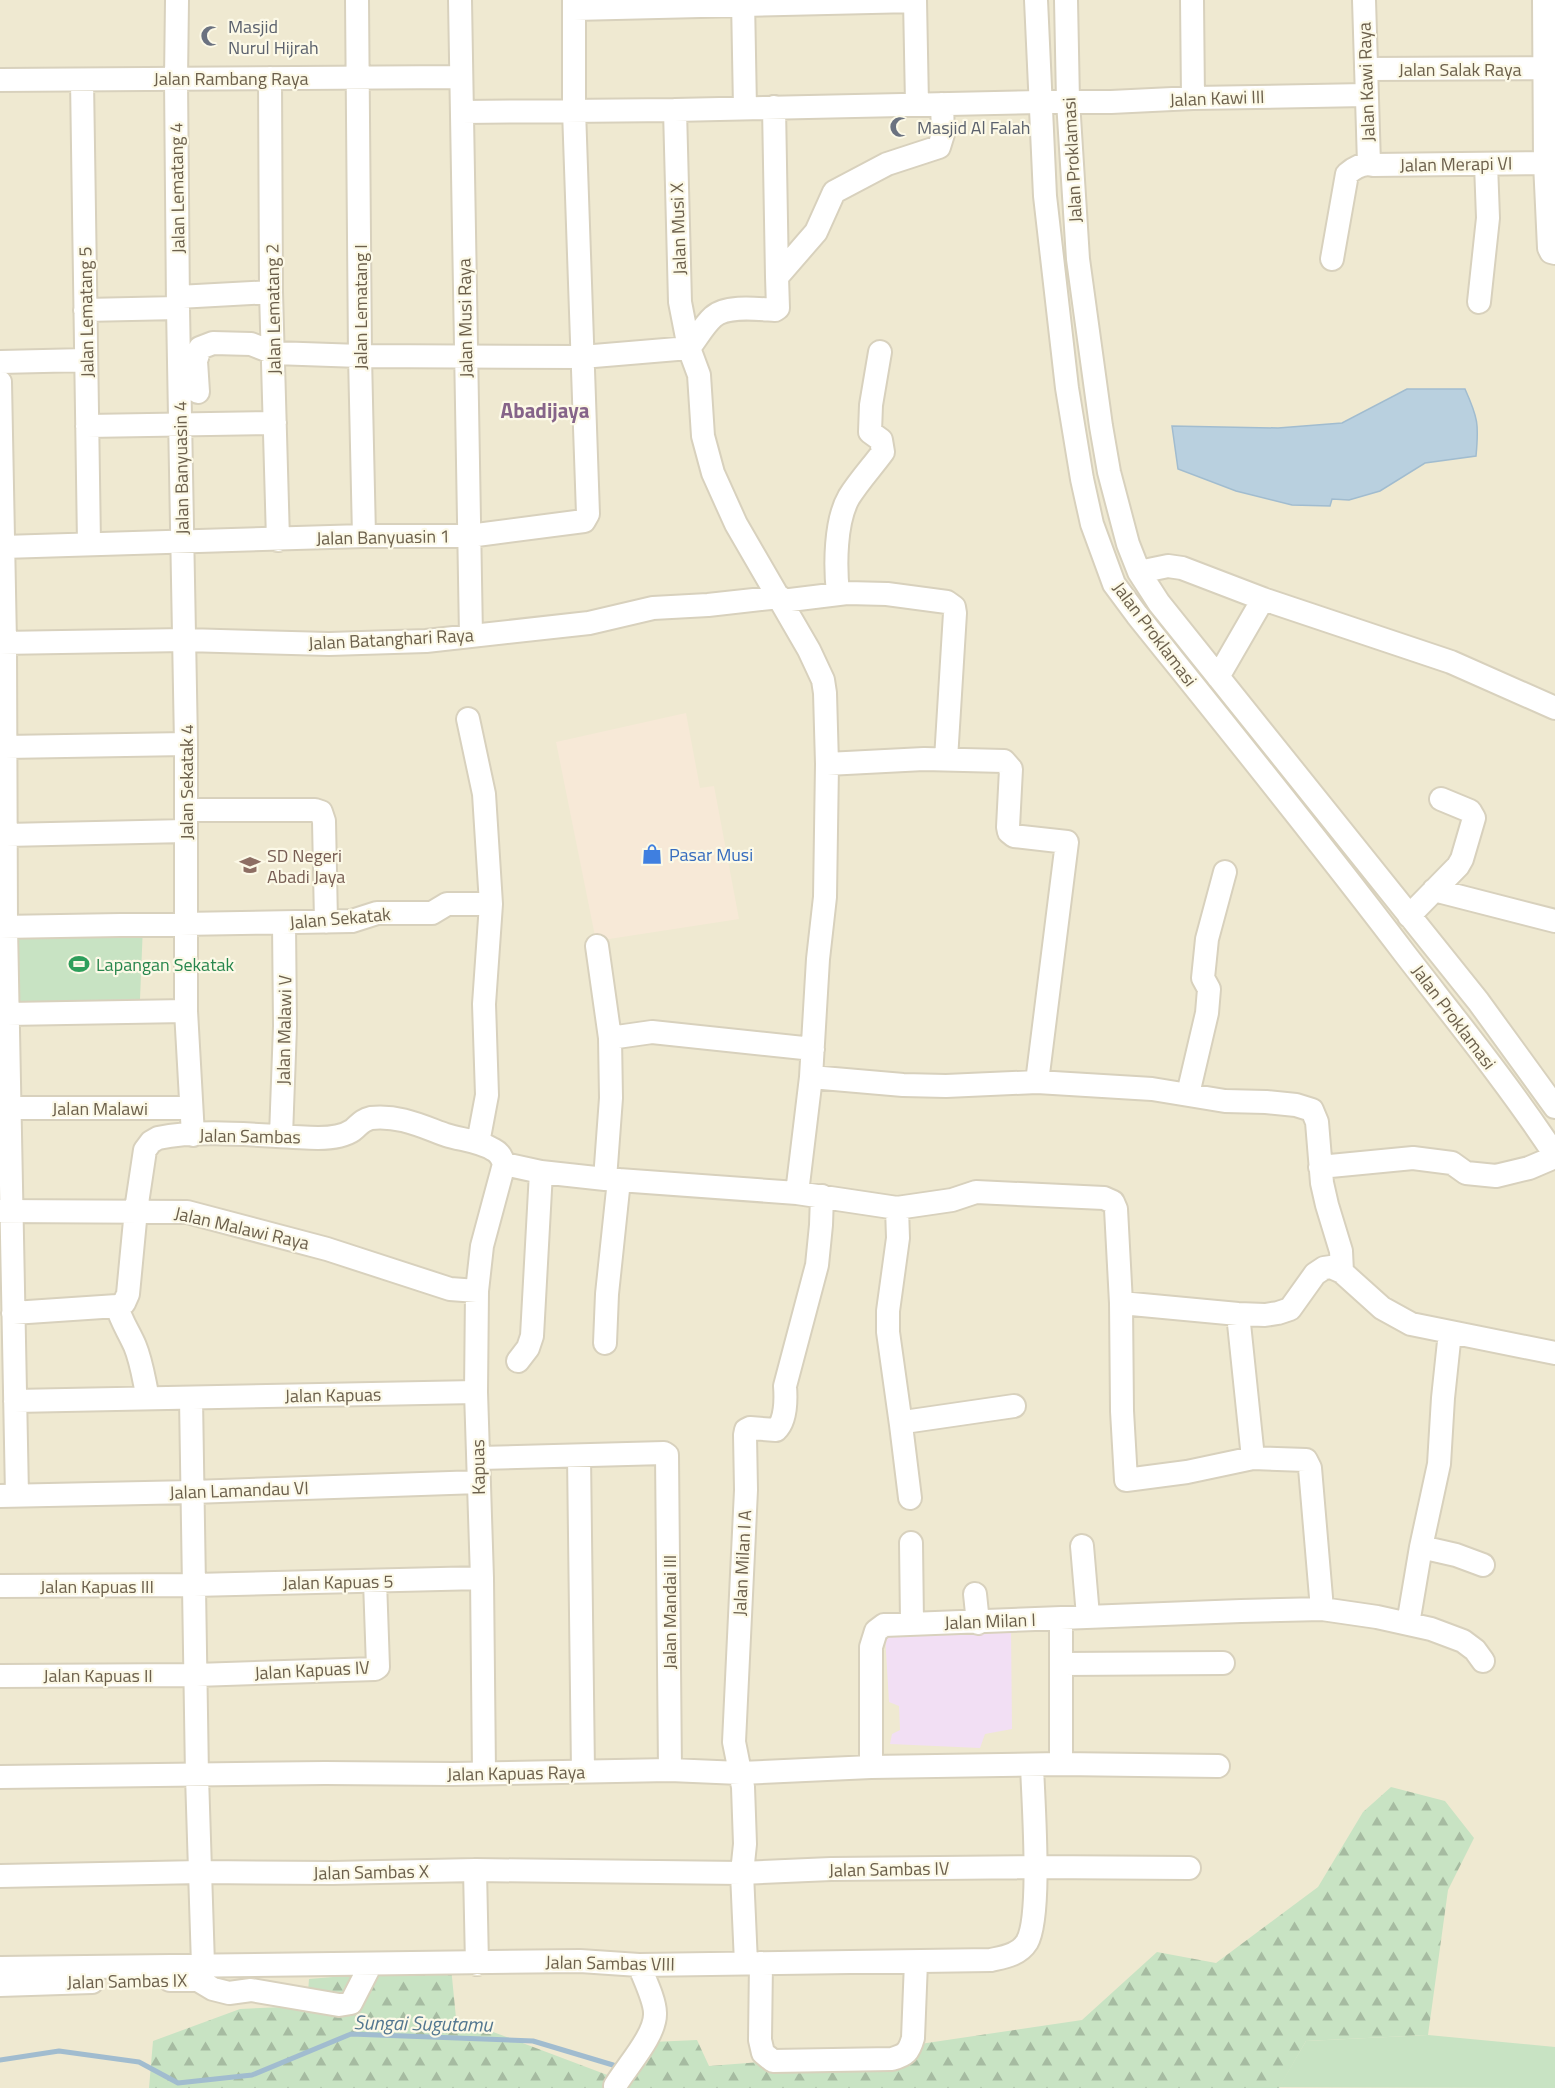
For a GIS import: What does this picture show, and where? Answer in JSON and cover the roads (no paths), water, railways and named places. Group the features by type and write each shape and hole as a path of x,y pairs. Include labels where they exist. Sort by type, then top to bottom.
{"street":[{"name":"Jalan Lematang 4","path":"177,0 178,302"},
{"name":"Jalan Lematang I","path":"357,0 364,536"},
{"name":"Jalan Musi Raya","path":"460,0 471,636"},
{"path":"582,357 574,110 574,4 915,0 917,104"},
{"name":"Jalan Proklamasi","path":"1036,0 1045,196 1066,388 1092,524 1114,584 1293,808 1448,1008 1533,1122 1555,1156"},
{"name":"Jalan Proklamasi","path":"1066,0 1068,101 1078,259 1109,472 1128,544 1139,572 1159,603 1478,1001 1555,1107"},
{"path":"1193,98 1192,0 1198,0"},
{"name":"Jalan Kawi Raya","path":"1364,0 1369,164"},
{"path":"1544,0 1550,68 1545,163 1549,248 1555,253"},
{"path":"743,3 746,108"},
{"name":"Jalan Salak Raya","path":"1366,69 1550,68"},
{"name":"Jalan Rambang Raya","path":"0,80 461,77"},
{"name":"Jalan Lematang 2","path":"270,78 271,292 278,540"},
{"name":"Jalan Lematang 5","path":"82,80 89,544"},
{"name":"Jalan Kawi III","path":"462,112 1111,102 1366,95"},
{"path":"777,277 816,232 834,192 887,164 939,147 943,134 942,104"},
{"path":"198,392 196,361 200,348 213,343 251,344 274,353 360,356 582,357 689,348 712,317 721,312 753,308 775,310 778,308 774,107"},
{"name":"Jalan Musi X","path":"675,110 680,302 689,348 699,375 703,436 713,473 736,524 810,650 823,680 827,764 825,897 818,959 813,1049 797,1193"},
{"name":"Jalan Merapi VI","path":"1369,164 1545,163"},
{"path":"1332,259 1347,174 1354,168 1369,164"},
{"path":"1479,302 1488,218 1486,164"},
{"path":"85,310 271,292"},
{"name":"Jalan Banyuasin 4","path":"178,302 185,640"},
{"path":"838,593 837,549 841,522 848,499 883,452 881,440 870,432 871,405 880,352"},
{"name":"Jalan Banyuasin 1","path":"3,547 364,536 469,536 584,521 588,514 582,357"},
{"path":"0,362 86,360"},
{"path":"0,382 6,835 3,927 9,1108 6,1211 13,1313 15,1401 8,1495"},
{"path":"1066,388 1095,383"},
{"path":"87,426 275,423"},
{"path":"1104,560 1128,544"},
{"path":"1139,572 1168,566 1182,568 1450,662 1555,708"},
{"name":"Jalan Batanghari Raya","path":"2,643 185,640 329,644 426,640 589,623 653,608 838,593 887,594 947,602 954,607 946,759"},
{"path":"1218,676 1263,598"},
{"name":"Jalan Sekatak 4","path":"185,640 186,923"},
{"path":"468,719 484,794 491,904 484,1004 487,1095 478,1143"},
{"path":"5,747 186,744"},
{"path":"827,764 946,759 1004,761 1011,769 1009,832 1014,836 1066,842 1037,1082"},
{"path":"1409,916 1453,872 1462,859 1474,818 1470,811 1441,799"},
{"path":"6,835 315,810 321,812 323,816 326,922"},
{"path":"1188,1094 1207,1013 1209,989 1203,978 1208,939 1225,872"},
{"path":"1434,890 1555,921"},
{"name":"Jalan Sekatak","path":"3,927 326,922 356,920 377,913 432,913 447,904 491,904"},
{"path":"186,923 186,1011 193,1135"},
{"name":"Jalan Malawi V","path":"281,1136 285,1026 284,923"},
{"path":"597,946 610,1038 612,1179 604,1343"},
{"path":"7,1014 186,1011"},
{"path":"610,1038 652,1032 813,1049"},
{"path":"810,1077 868,1083 946,1086 1037,1082 1152,1089 1225,1101 1296,1105 1312,1110 1317,1122 1320,1167 1327,1205 1341,1251 1342,1272"},
{"name":"Jalan Malawi","path":"9,1108 190,1108"},
{"name":"Jalan Sambas","path":"117,1306 124,1303 128,1294 136,1210 145,1150 151,1142 166,1137 193,1135 320,1138 342,1136 353,1130 362,1120 381,1118 413,1122 478,1143 496,1150 501,1155 504,1164"},
{"path":"1320,1167 1413,1158 1452,1163 1467,1173 1496,1176 1529,1168 1555,1156"},
{"path":"504,1164 541,1172 797,1193 897,1208 952,1200 976,1192 1104,1198 1113,1202 1116,1209 1126,1480 1187,1472 1253,1458 1302,1459 1308,1463 1322,1609"},
{"name":"Kapuas","path":"484,1773 482,1578 476,1392 477,1291 482,1246 504,1164"},
{"path":"518,1361 528,1348 532,1336 541,1172"},
{"name":"Jalan Milan I A","path":"740,1773 734,1742 746,1490 745,1435 746,1430 750,1428 776,1430 779,1428 786,1404 785,1386 817,1265 822,1196"},
{"path":"897,1208 898,1238 888,1311 888,1332 909,1498"},
{"name":"Jalan Malawi Raya","path":"6,1211 187,1212 327,1249 450,1289 477,1291"},
{"path":"1120,1303 1264,1315 1290,1309 1315,1274 1324,1268 1331,1267 1342,1272 1382,1308 1411,1324 1555,1353"},
{"path":"13,1313 117,1306 142,1366 148,1398"},
{"path":"1238,1314 1253,1458"},
{"path":"1408,1624 1438,1464 1450,1332"},
{"name":"Jalan Kapuas","path":"15,1401 476,1392"},
{"path":"191,1398 197,1776 203,1965"},
{"path":"901,1425 911,1421 1014,1406"},
{"name":"Jalan Mandai III","path":"579,1456 664,1453 667,1455 670,1770"},
{"path":"479,1458 579,1456 583,1771"},
{"name":"Jalan Lamandau VI","path":"8,1495 194,1492 479,1482"},
{"path":"911,1543 912,1623"},
{"path":"1082,1546 1089,1616"},
{"path":"1421,1547 1456,1555 1483,1565"},
{"name":"Jalan Kapuas 5","path":"194,1585 482,1578"},
{"name":"Jalan Kapuas IV","path":"196,1675 378,1668 375,1581"},
{"name":"Jalan Kapuas III","path":"0,1586 194,1585"},
{"path":"975,1594 978,1623"},
{"name":"Jalan Milan I","path":"871,1767 871,1647 876,1631 884,1626 1089,1616 1322,1609 1431,1629 1463,1641 1475,1650 1483,1661"},
{"path":"1061,1619 1061,1764"},
{"path":"1062,1664 1223,1664"},
{"name":"Jalan Kapuas II","path":"0,1676 196,1675"},
{"name":"Jalan Kapuas Raya","path":"0,1777 670,1770 740,1773 871,1767 1061,1764 1218,1766"},
{"path":"1032,1765 1035,1867"},
{"path":"740,1773 743,1788 745,1844 742,1873 763,2053 773,2061 904,2056 910,2050 913,2038 916,1962"},
{"name":"Jalan Sambas VIII","path":"0,1968 580,1962 639,1965 991,1960 1017,1953 1028,1941 1033,1919 1035,1867"},
{"name":"Jalan Sambas IV","path":"742,1873 831,1869 1189,1868"},
{"path":"475,1870 477,1964"},
{"name":"Jalan Sambas X","path":"0,1876 475,1870 742,1873"},
{"name":"Jalan Sambas IX","path":"0,1985 198,1980 213,1989 229,1993 251,1990 339,2004 351,2003 371,1964"},
{"path":"615,2086 649,2038 655,2012 639,1965"}],"water":[{"path":"1407,389 1465,389 1476,421 1476,456 1425,463 1380,491 1349,500 1332,499 1330,506 1292,505 1236,491 1178,469 1172,426 1278,428 1342,423"}],"waterway":[{"name":"Sungai Sugutamu","path":"0,2060 59,2051 139,2062 178,2083 252,2075 351,2034 533,2041 613,2065 618,2072"}],"place":[{"name":"Masjid Nurul Hijrah","path":"211,36"},
{"name":"Masjid Al Falah","path":"900,127"},
{"name":"Pasar Musi","path":"652,854"},
{"name":"SD Negeri Abadi Jaya","path":"250,865"},
{"name":"Lapangan Sekatak","path":"79,964"}],"district":[{"name":"Abadijaya","path":"545,410"}]}
